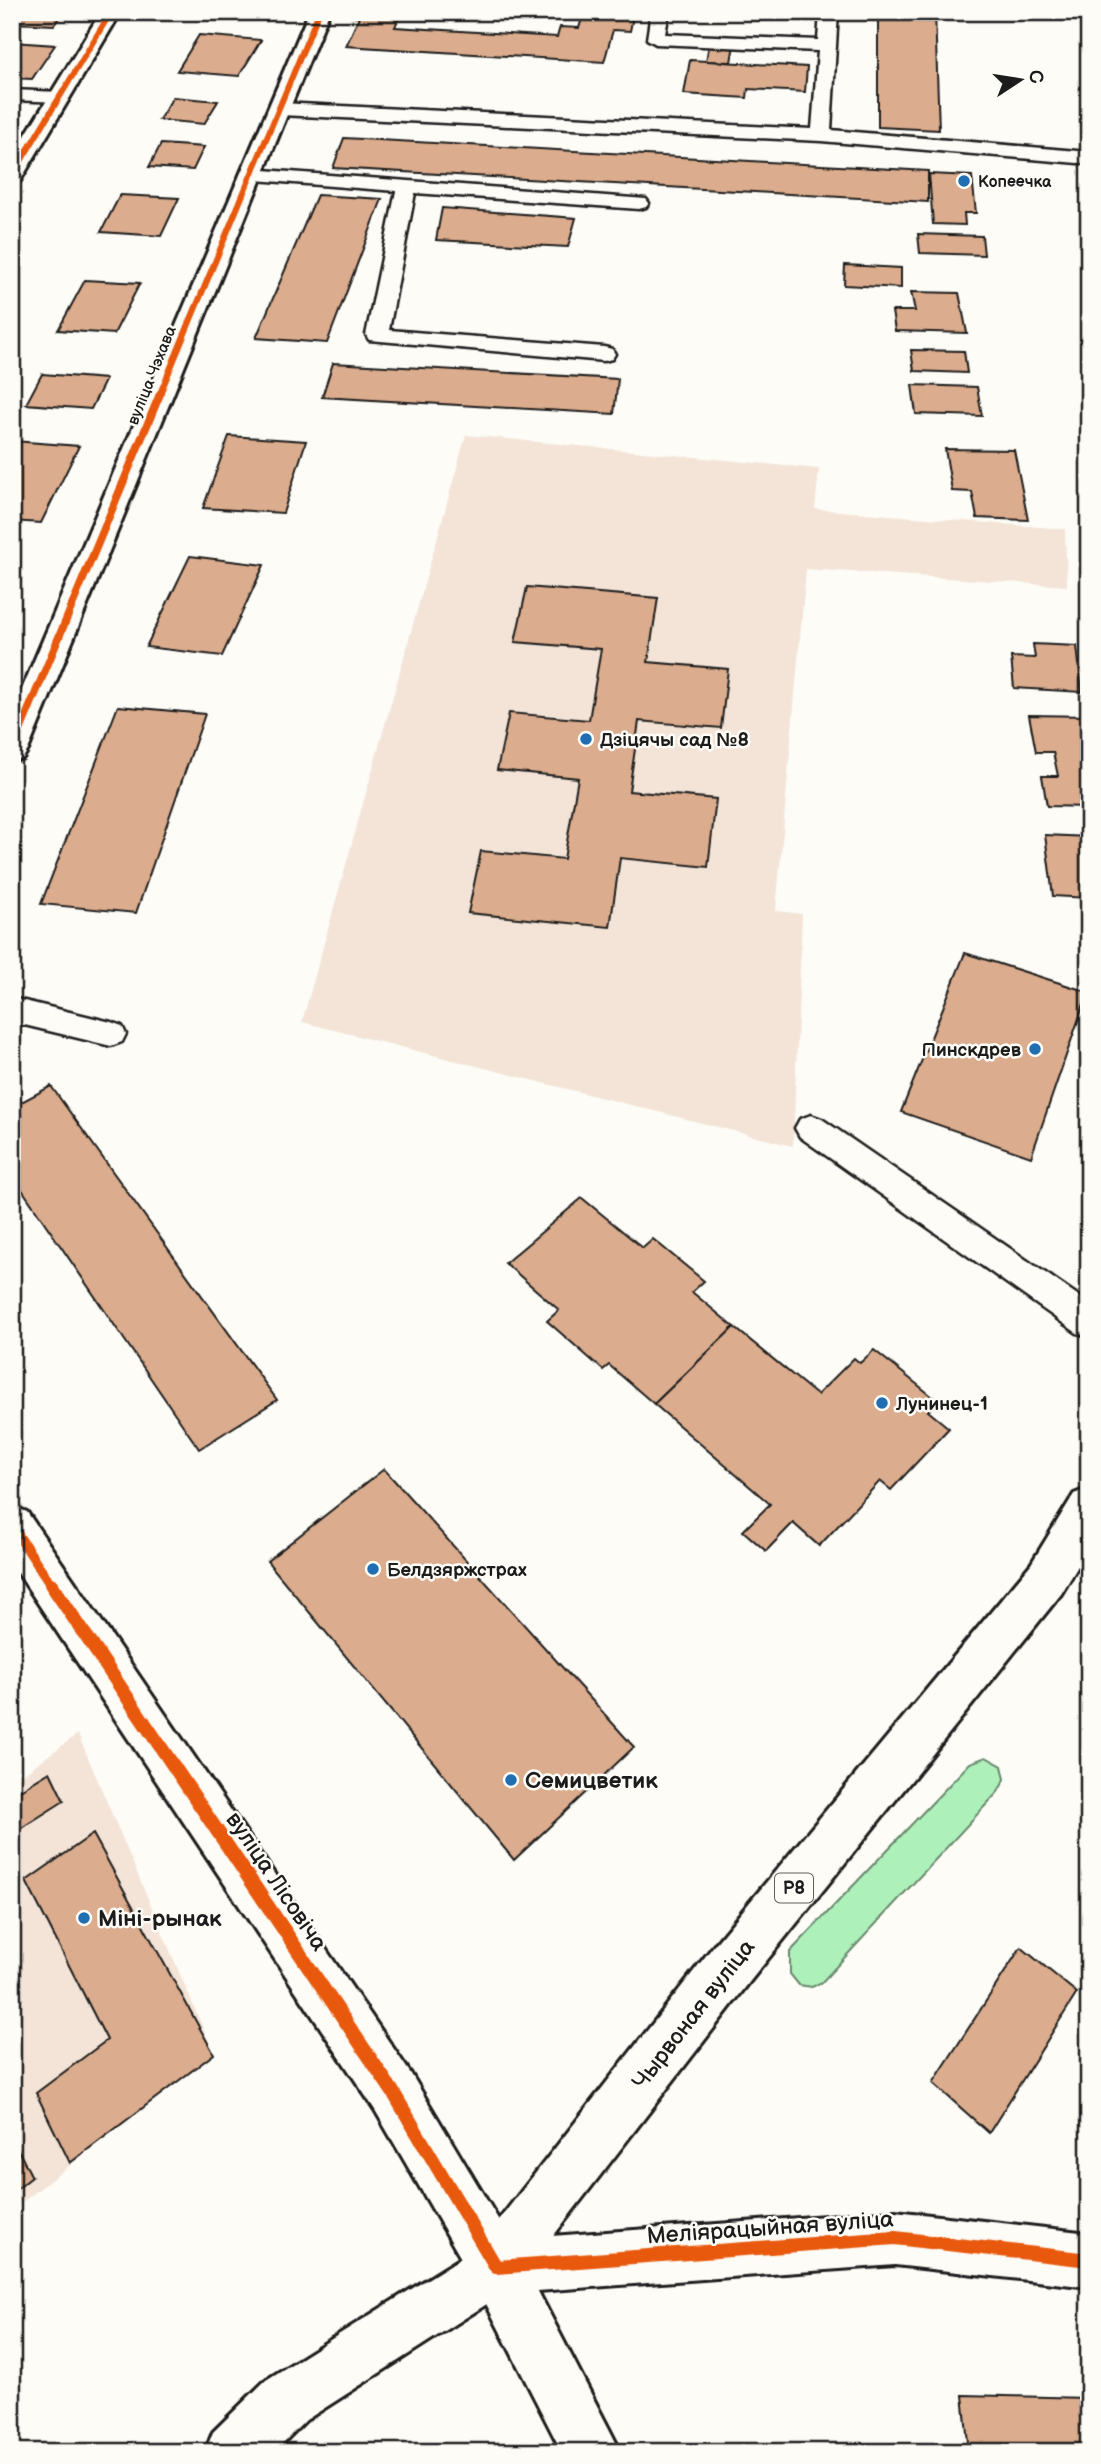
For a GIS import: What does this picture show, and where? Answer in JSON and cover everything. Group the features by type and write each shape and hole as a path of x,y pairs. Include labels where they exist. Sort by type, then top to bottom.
{"street":[{"path":"12,176 110,12"},
{"name":"вуліца Чэхава","path":"12,750 319,12"},
{"name":"Чырвоная вуліца","path":"233,2452 286,2400 496,2267 733,1962 1046,1579 1089,1508"},
{"name":"вуліца Лісовіча","path":"12,1526 393,2092 496,2267 593,2452"},
{"name":"Меліярацыйная вуліца","path":"496,2267 895,2238 1089,2259"}],"lane":[{"path":"660,12 656,39 827,46"},
{"path":"821,135 829,12"},
{"path":"12,95 60,97"},
{"path":"280,108 821,135 1089,158"},
{"path":"250,175 639,203"},
{"path":"407,186 377,335 604,354"},
{"path":"12,1010 111,1034"},
{"path":"811,1128 1089,1322"}],"shaded area":[{"name":"Дзіцячы сад №8","path":"466,435 819,469 815,509 1065,529 1067,586 806,569 776,911 802,914 793,1146 302,1022"},
{"name":"Міні-рынак","path":"78,1734 214,2054 12,2210 12,1782"}],"green space":[{"path":"986,1757 1002,1766 1005,1779 998,1792 822,1982 812,1987 799,1985 790,1974 790,1952 970,1763"}],"building":[{"path":"20,12 63,12 54,25 13,23"},
{"path":"357,12 401,12 395,27 557,37 560,27 579,28 584,12 634,12 630,31 613,30 604,62 346,46 359,17 355,17"},
{"path":"878,12 935,12 939,130 878,127"},
{"path":"199,35 261,40 239,76 177,71"},
{"path":"12,42 55,45 32,79 12,78"},
{"path":"709,44 734,45 731,62 706,61"},
{"path":"690,60 807,67 805,92 748,89 747,98 684,94"},
{"path":"173,97 218,101 204,124 159,120"},
{"path":"344,138 928,171 928,202 333,168"},
{"path":"161,144 204,147 193,170 149,167"},
{"path":"929,174 972,176 976,213 964,213 965,225 933,224"},
{"path":"120,195 179,198 161,236 101,232"},
{"path":"317,195 382,199 327,343 256,338"},
{"path":"442,208 576,218 568,247 436,240"},
{"path":"918,234 982,236 984,255 920,253"},
{"path":"845,265 901,268 901,288 844,285"},
{"path":"85,280 140,283 114,334 58,330"},
{"path":"911,292 959,293 967,333 895,331 892,311 915,311"},
{"path":"911,350 964,351 967,373 914,371"},
{"path":"333,363 618,379 614,414 322,397"},
{"path":"42,374 106,379 91,409 26,404"},
{"path":"912,385 977,387 982,416 916,414"},
{"path":"229,436 306,441 283,513 203,508"},
{"path":"13,441 79,446 41,523 12,521"},
{"path":"945,449 1014,450 1028,520 977,518 972,492 952,491"},
{"path":"190,556 264,565 222,656 146,647"},
{"path":"527,587 658,598 648,662 728,669 721,728 639,721 629,791 716,799 708,867 620,858 610,927 468,913 481,851 564,859 578,778 497,770 509,713 589,720 601,649 515,642"},
{"path":"1033,644 1077,646 1082,692 1014,688 1011,657 1035,658"},
{"path":"118,706 205,714 136,913 41,904"},
{"path":"1029,715 1089,716 1089,807 1047,806 1042,776 1058,776 1053,752 1036,752"},
{"path":"1045,835 1089,837 1089,898 1053,896"},
{"path":"965,953 1088,992 1031,1157 901,1112"},
{"path":"51,1086 277,1400 199,1449 12,1175 12,1107"},
{"path":"582,1198 643,1248 653,1239 704,1281 692,1292 734,1327 654,1404 609,1365 603,1370 547,1321 559,1310 505,1263"},
{"path":"734,1327 817,1395 854,1358 860,1363 874,1350 938,1401 928,1411 949,1428 891,1490 880,1481 819,1546 793,1523 766,1551 743,1531 770,1504 654,1404"},
{"path":"384,1469 634,1747 514,1860 267,1561"},
{"path":"50,1772 64,1801 12,1834 12,1795"},
{"path":"93,1834 214,2054 70,2163 36,2093 107,2040 26,1881"},
{"path":"1021,1947 1077,1993 989,2133 933,2083"},
{"path":"12,2138 32,2177 12,2193"},
{"path":"963,2395 1087,2398 1089,2452 969,2452"}],"cycle path":[{"path":"12,176 111,12"},
{"path":"12,750 319,12"},
{"path":"12,1526 393,2092 496,2267 895,2238 1089,2260"}],"place":[{"name":"Копеечка","path":"964,181"},
{"name":"Дзіцячы сад №8","path":"586,739"},
{"name":"Пинскдрев","path":"1035,1049"},
{"name":"Лунинец-1","path":"882,1403"},
{"name":"Белдзяржстрах","path":"373,1569"},
{"name":"Семицветик","path":"511,1780"},
{"name":"Міні-рынак","path":"84,1918"}]}
